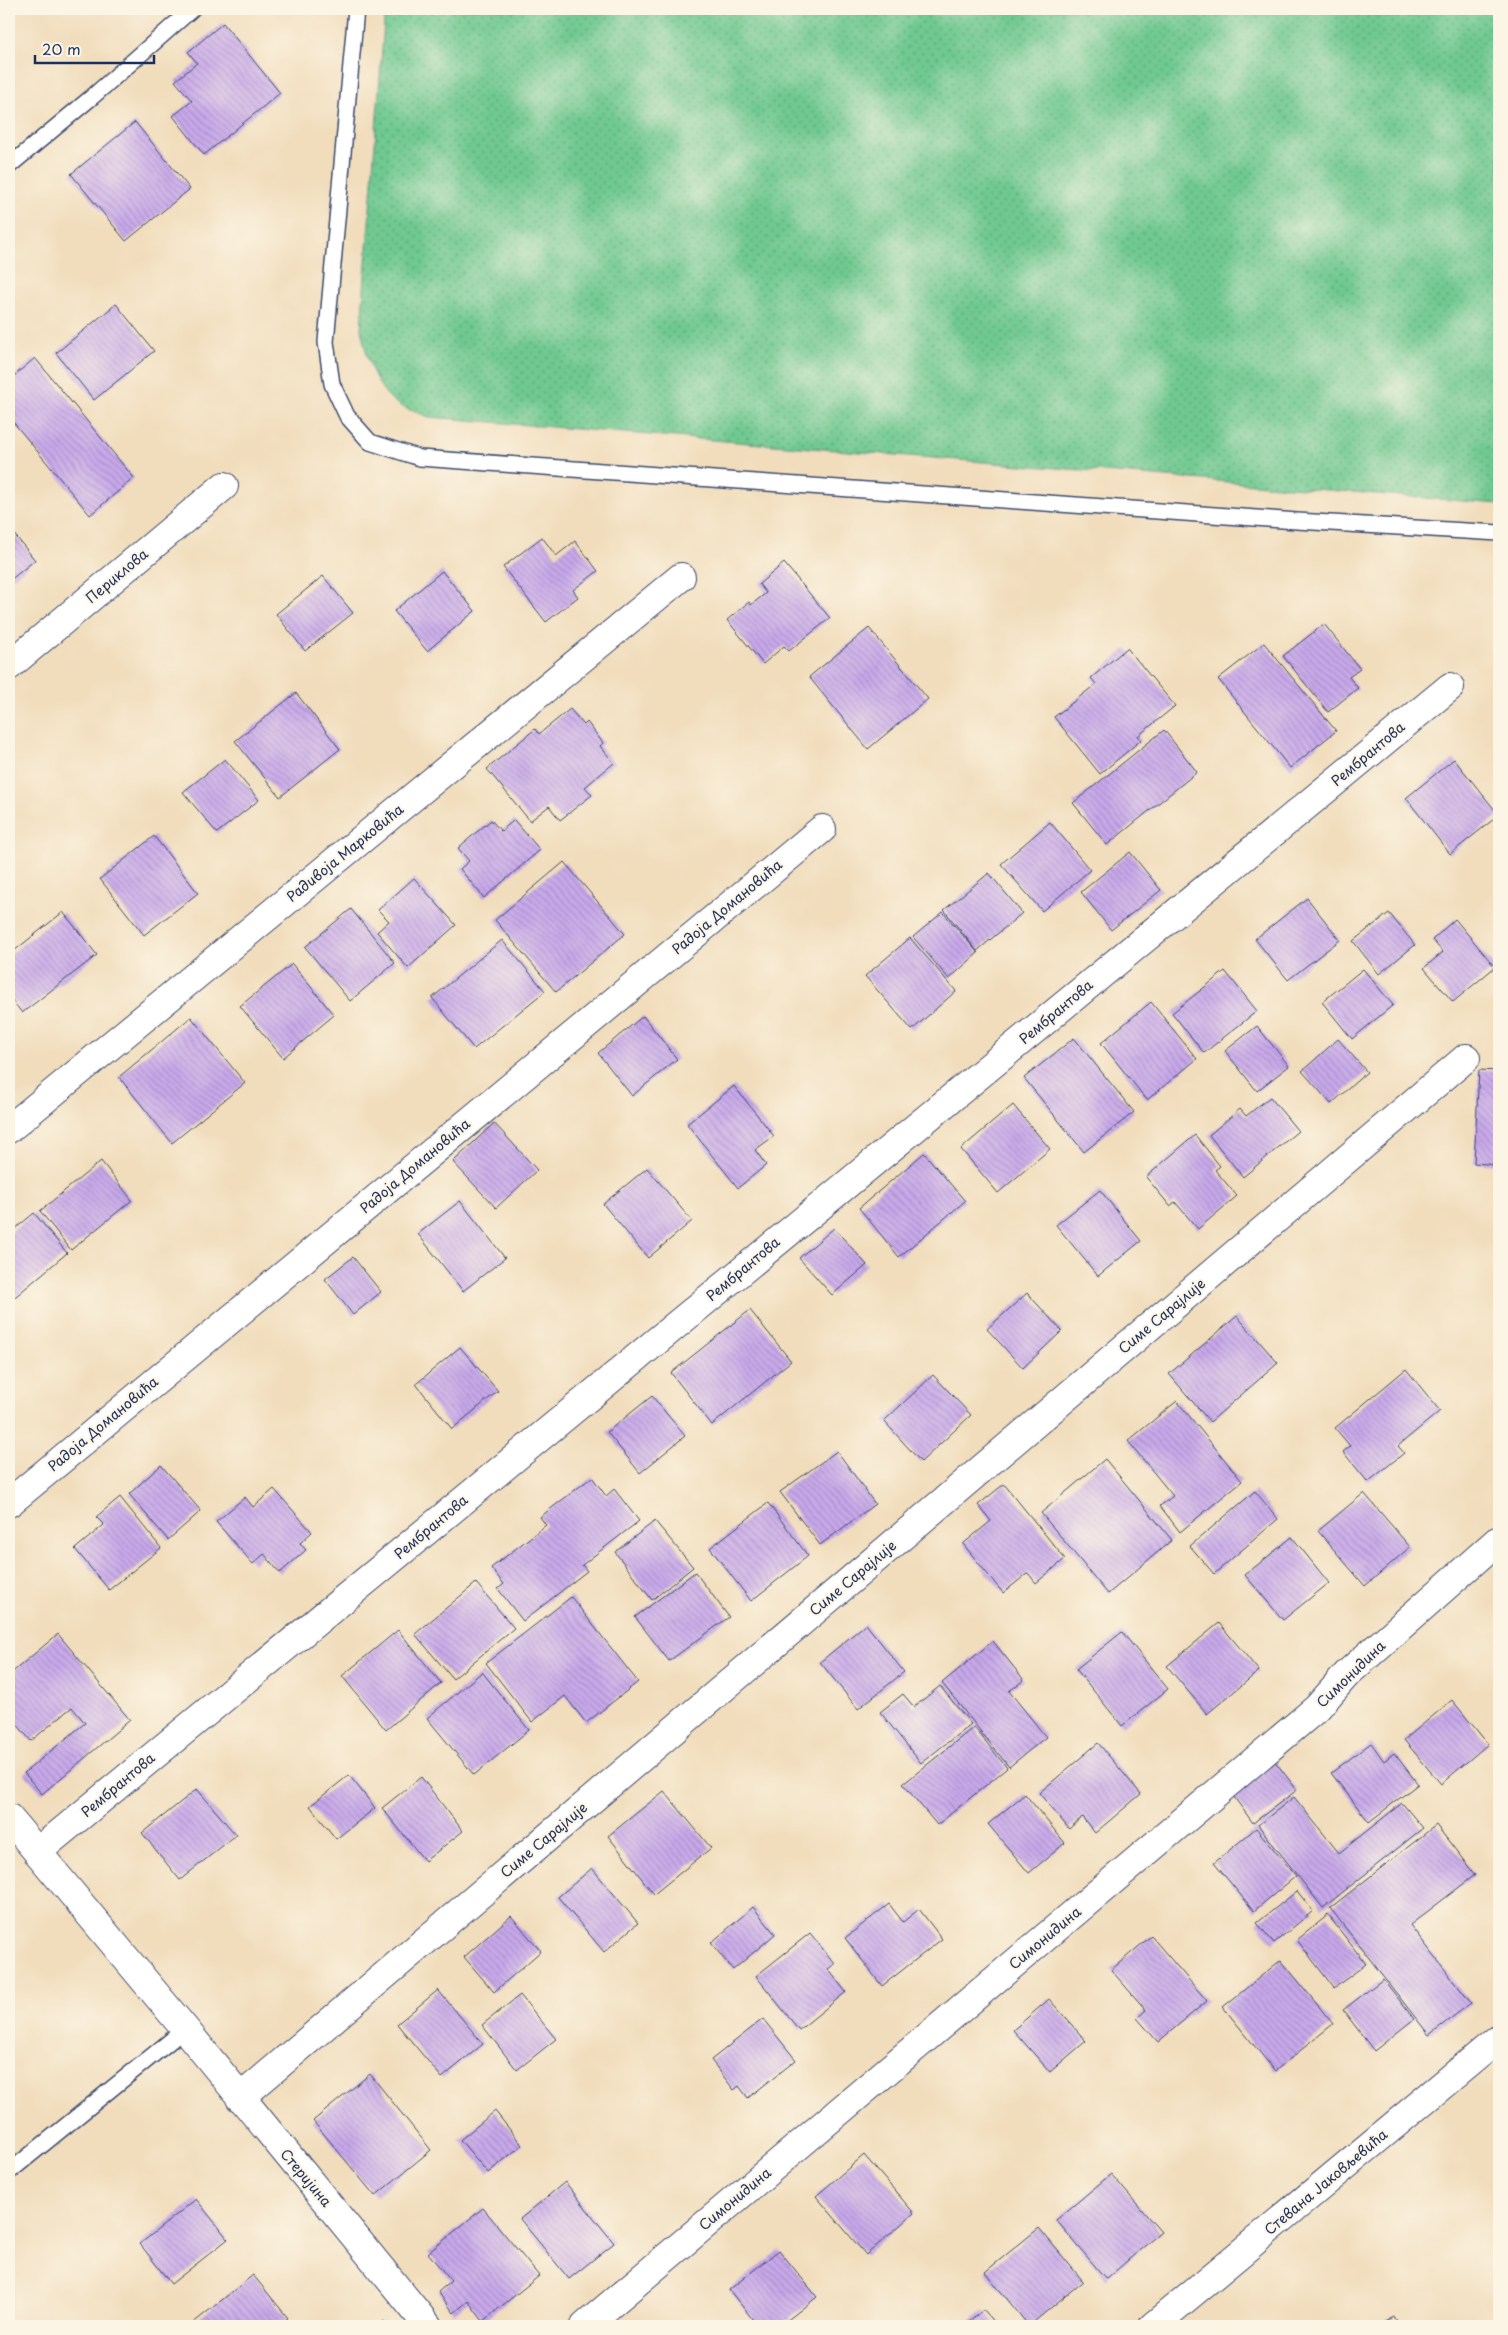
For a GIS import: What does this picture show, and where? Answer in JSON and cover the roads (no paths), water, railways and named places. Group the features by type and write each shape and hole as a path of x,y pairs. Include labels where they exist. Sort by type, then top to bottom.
{"street":[{"name":"Периклова","path":"9,666 224,486"},
{"name":"Радивоја Марковића","path":"9,1129 681,577"},
{"name":"Рембрантова","path":"37,1852 1450,687"},
{"name":"Радоја Домановића","path":"9,1503 822,829"},
{"name":"Симе Сарајлије","path":"240,2098 1466,1058"},
{"name":"Симонидина","path":"585,2326 1317,1708 1348,1673 1497,1541"},
{"name":"Стеријина","path":"9,1818 185,2029 428,2326"},
{"name":"Стевана Јаковљевића","path":"1153,2326 1499,2038"}],"lane":[{"path":"9,166 92,97 192,9"},
{"path":"356,9 326,342 332,384 347,416 370,442 420,458 1287,520 1499,533"},
{"path":"9,2172 185,2029"}]}
